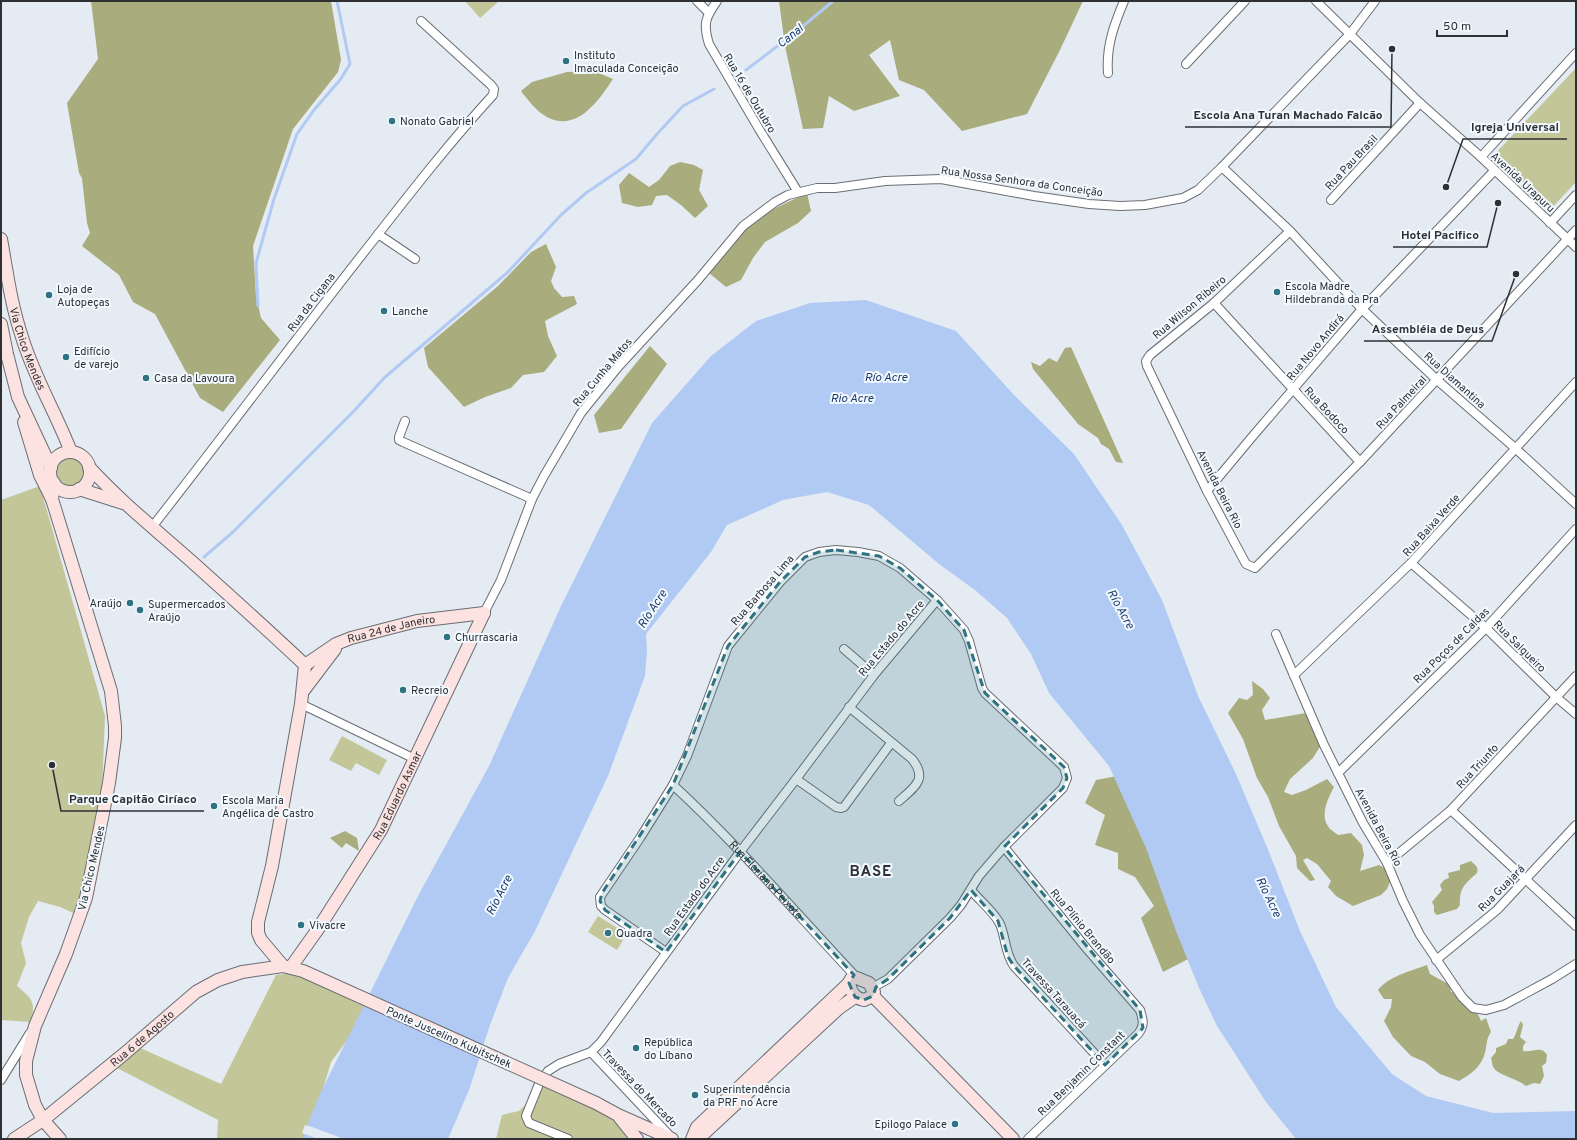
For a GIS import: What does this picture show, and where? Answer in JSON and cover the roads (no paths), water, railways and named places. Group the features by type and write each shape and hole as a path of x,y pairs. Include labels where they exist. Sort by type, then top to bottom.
{"main road":[{"name":"Via Chico Mendes","path":"1,239 13,306 21,337 71,452"},
{"name":"Via Chico Mendes","path":"1,324 6,354 18,397 51,468"},
{"path":"18,397 28,437 40,475 52,499"},
{"path":"128,505 110,498 75,490 62,490 54,483 50,473 57,457 64,453 71,452 83,456 89,467 128,505 264,626 305,665 301,704 272,866 258,922 258,933 261,940 292,968"},
{"path":"57,516 59,503 63,497 86,484 89,479 89,467"},
{"name":"Via Chico Mendes","path":"54,483 52,499 111,691 114,712 115,738 109,783 86,898 66,954 35,1026 26,1061 26,1075 35,1105 43,1120 60,1139"},
{"name":"Rua 24 de Janeiro","path":"305,665 343,641 417,621 484,613"},
{"name":"Rua Eduardo Asmar","path":"292,968 381,830 484,613"},
{"path":"303,691 330,655 343,641"},
{"name":"Ponte Juscelino Kubitschek","path":"292,968 596,1103 618,1115 673,1139"},
{"name":"Rua 6 de Agosto","path":"14,1139 43,1120 124,1054 196,992 218,980 242,972 292,968"},
{"path":"692,1139 697,1127 853,980"},
{"name":"Rua Floriano Peixoto","path":"855,997 850,990 853,980 869,983 872,992 1013,1139"},
{"path":"698,1139 839,1008 855,997 864,1000 872,992"},
{"path":"618,1115 637,1139"}],"street":[{"path":"697,1 709,13"},
{"name":"Rua 16 de Outubro","path":"717,1 709,13 705,31 709,44 798,192"},
{"path":"1108,73 1107,59 1112,30 1124,1"},
{"path":"1186,64 1245,1"},
{"name":"Avenida Urapuru","path":"1316,1 1420,103 1481,157 1494,171 1576,247"},
{"name":"Rua Nossa Senhora da Conceição","path":"798,192 817,188 856,186 885,181 941,179 1034,196 1120,206 1145,205 1183,198 1198,190 1222,167 1350,34 1375,1"},
{"name":"Rua da Cigana","path":"152,527 222,439 316,313 428,170 493,95 494,89 491,85 421,21"},
{"path":"1481,157 1576,53"},
{"name":"Rua Pau Brasil","path":"1331,200 1420,103"},
{"name":"Rua Diamantina","path":"1222,167 1290,231 1362,309 1437,380 1576,504"},
{"name":"Rua Novo Andirá","path":"1207,491 1362,309 1494,171"},
{"name":"Rua Cunha Matos","path":"484,613 501,580 532,499 581,413 618,367 698,280 743,226 775,202 788,195 798,192"},
{"path":"1550,223 1576,195"},
{"name":"Rua Palmeiral","path":"1255,568 1360,462 1576,230"},
{"name":"Rua Wilson Ribeiro","path":"1171,414 1147,366 1146,361 1150,355 1214,303 1290,231"},
{"path":"378,234 415,259"},
{"name":"Rua Bodoco","path":"1214,303 1360,462"},
{"name":"Rua Baixa Verde","path":"1294,675 1411,563 1576,382"},
{"name":"Avenida Beira Rio","path":"1171,414 1207,491 1246,564 1255,568"},
{"path":"405,421 398,437 399,440 532,499"},
{"name":"Rua Poços de Caldas","path":"1338,772 1486,628 1576,529"},
{"name":"Rua Barbosa Lima","path":"666,952 604,910 601,906 600,897 640,838 673,785 690,749 728,646 780,582 805,557 818,552 836,550 879,556 900,568 936,600 964,630 969,640 982,688 985,693 1064,767 1067,778 1063,788 1004,847"},
{"name":"Rua Salgueiro","path":"1411,563 1486,628 1556,697 1576,714"},
{"name":"Rua Estado do Acre","path":"568,1139 529,1123 526,1116 539,1084 548,1070 559,1064 591,1052 601,1042 740,852 874,674 936,600"},
{"name":"Avenida Beira Rio","path":"1276,634 1324,745 1363,823 1387,863 1403,901 1420,935 1453,986 1468,1004 1473,1008 1486,1010 1504,1005 1576,964"},
{"path":"844,649 874,674"},
{"name":"Rua Triunfo","path":"1387,863 1451,810 1576,676"},
{"path":"301,704 415,759"},
{"path":"849,707 912,759 919,767 920,774 918,781 899,801"},
{"path":"796,779 838,808 844,807 891,743"},
{"name":"Rua Floriano Peixoto","path":"673,785 740,852 853,980"},
{"path":"1451,810 1576,926"},
{"name":"Rua Guajará","path":"1436,960 1497,910 1576,824"},
{"path":"872,992 888,979 950,918 971,890 979,876 1004,847"},
{"name":"Rua Plínio Brandão","path":"1004,847 1087,949 1140,1010 1143,1020"},
{"name":"Travessa Tarauacá","path":"971,890 998,921 1002,930 1008,957 1014,966 1105,1065"},
{"name":"Rua Benjamin Constant","path":"1028,1139 1138,1034 1143,1028 1143,1020"},
{"path":"1,1080 35,1026"},
{"name":"Travessa do Mercado","path":"591,1052 673,1139"}],"water":[{"name":"Rio Acre","path":"866,300 956,331 1014,395 1074,454 1122,525 1162,600 1199,698 1236,774 1300,931 1336,1007 1392,1074 1426,1096 1493,1113 1576,1111 1576,1139 1296,1139 1266,1102 1217,1026 1199,988 1176,931 1146,848 1109,766 1049,693 1031,654 1007,618 975,590 939,564 869,505 827,492 783,500 727,525 711,552 646,634 647,651 645,676 608,776 535,931 508,978 490,1025 469,1090 448,1139 302,1139 319,1096 418,896 489,766 561,606 652,423 711,356 756,321 810,303"}],"waterway":[{"path":"258,306 256,263 274,199 297,134 314,110 340,80 350,64 337,1"},
{"name":"Canal","path":"746,70 796,32 833,1"},
{"path":"204,557 233,532 354,411 384,378 508,272 561,215 586,193 636,159 683,106 714,89"}],"place":[{"name":"Escola Ana Turan Machado Falcão","path":"1392,49"},
{"name":"Instituto Imaculada Conceição","path":"566,61"},
{"name":"Nonato Gabriel","path":"392,121"},
{"name":"Igreja Universal","path":"1446,187"},
{"name":"Hotel Pacifico","path":"1498,203"},
{"name":"Assembléia de Deus","path":"1516,274"},
{"name":"Escola Madre Hildebranda da Pra","path":"1277,292"},
{"name":"Loja de Autopeças","path":"49,295"},
{"name":"Lanche","path":"384,311"},
{"name":"Edifício de varejo","path":"66,357"},
{"name":"Casa da Lavoura","path":"146,378"},
{"name":"Araújo","path":"130,603"},
{"name":"Supermercados Araújo","path":"140,610"},
{"name":"Churrascaria","path":"447,637"},
{"name":"Recreio","path":"403,690"},
{"name":"Parque Capitão Ciríaco","path":"52,765"},
{"name":"Escola Maria Angélica de Castro","path":"214,806"},
{"name":"Vivacre","path":"301,925"},
{"name":"Quadra","path":"608,933"},
{"name":"República do Líbano","path":"636,1048"},
{"name":"Superintendência da PRF no Acre","path":"695,1095"},
{"name":"Epilogo Palace","path":"955,1124"}],"district":[{"name":"BASE","path":"871,871"}],"water label":[{"name":"Río Acre","path":"886,377"},
{"name":"Río Acre","path":"652,609"},
{"name":"Río Acre","path":"1121,609"},
{"name":"Río Acre","path":"499,895"},
{"name":"Río Acre","path":"1269,897"}]}
